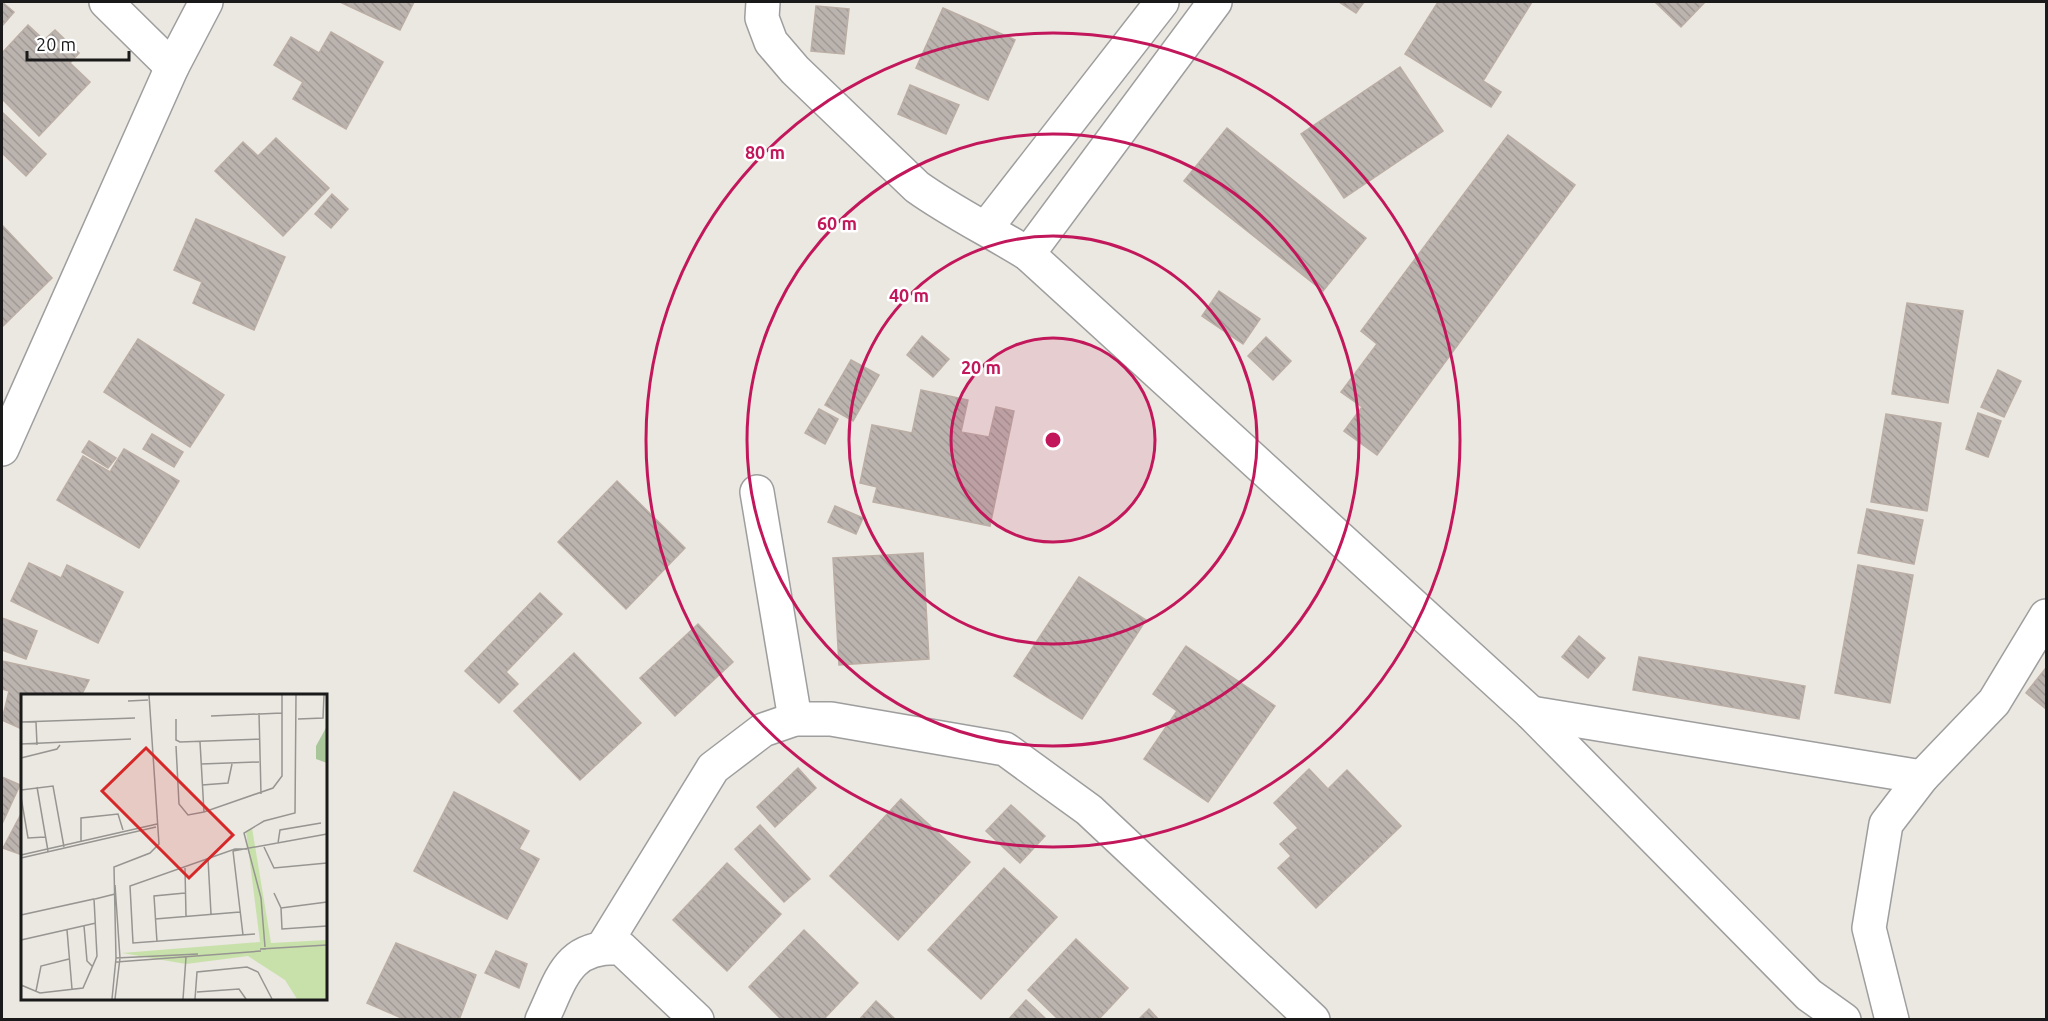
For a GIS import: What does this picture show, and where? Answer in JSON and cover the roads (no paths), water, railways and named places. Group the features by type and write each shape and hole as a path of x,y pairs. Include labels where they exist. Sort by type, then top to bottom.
{"street":[{"path":"106,2 172,67"},
{"path":"2,447 172,67 206,2"},
{"path":"763,2 762,18 771,42 795,69 917,187 1028,254 1531,713 1809,995 1844,1020"},
{"path":"986,228 1162,2"},
{"path":"1028,254 1215,2"},
{"path":"757,492 795,719"},
{"path":"1892,1020 1869,928 1886,824 1922,777 1994,702 2046,616"},
{"path":"1531,713 1922,777"},
{"path":"603,947 712,768 763,730 795,719 831,719 1005,749 1089,810 1313,1020"},
{"path":"542,1020 566,969 585,952 603,947 621,948 698,1020"}]}
